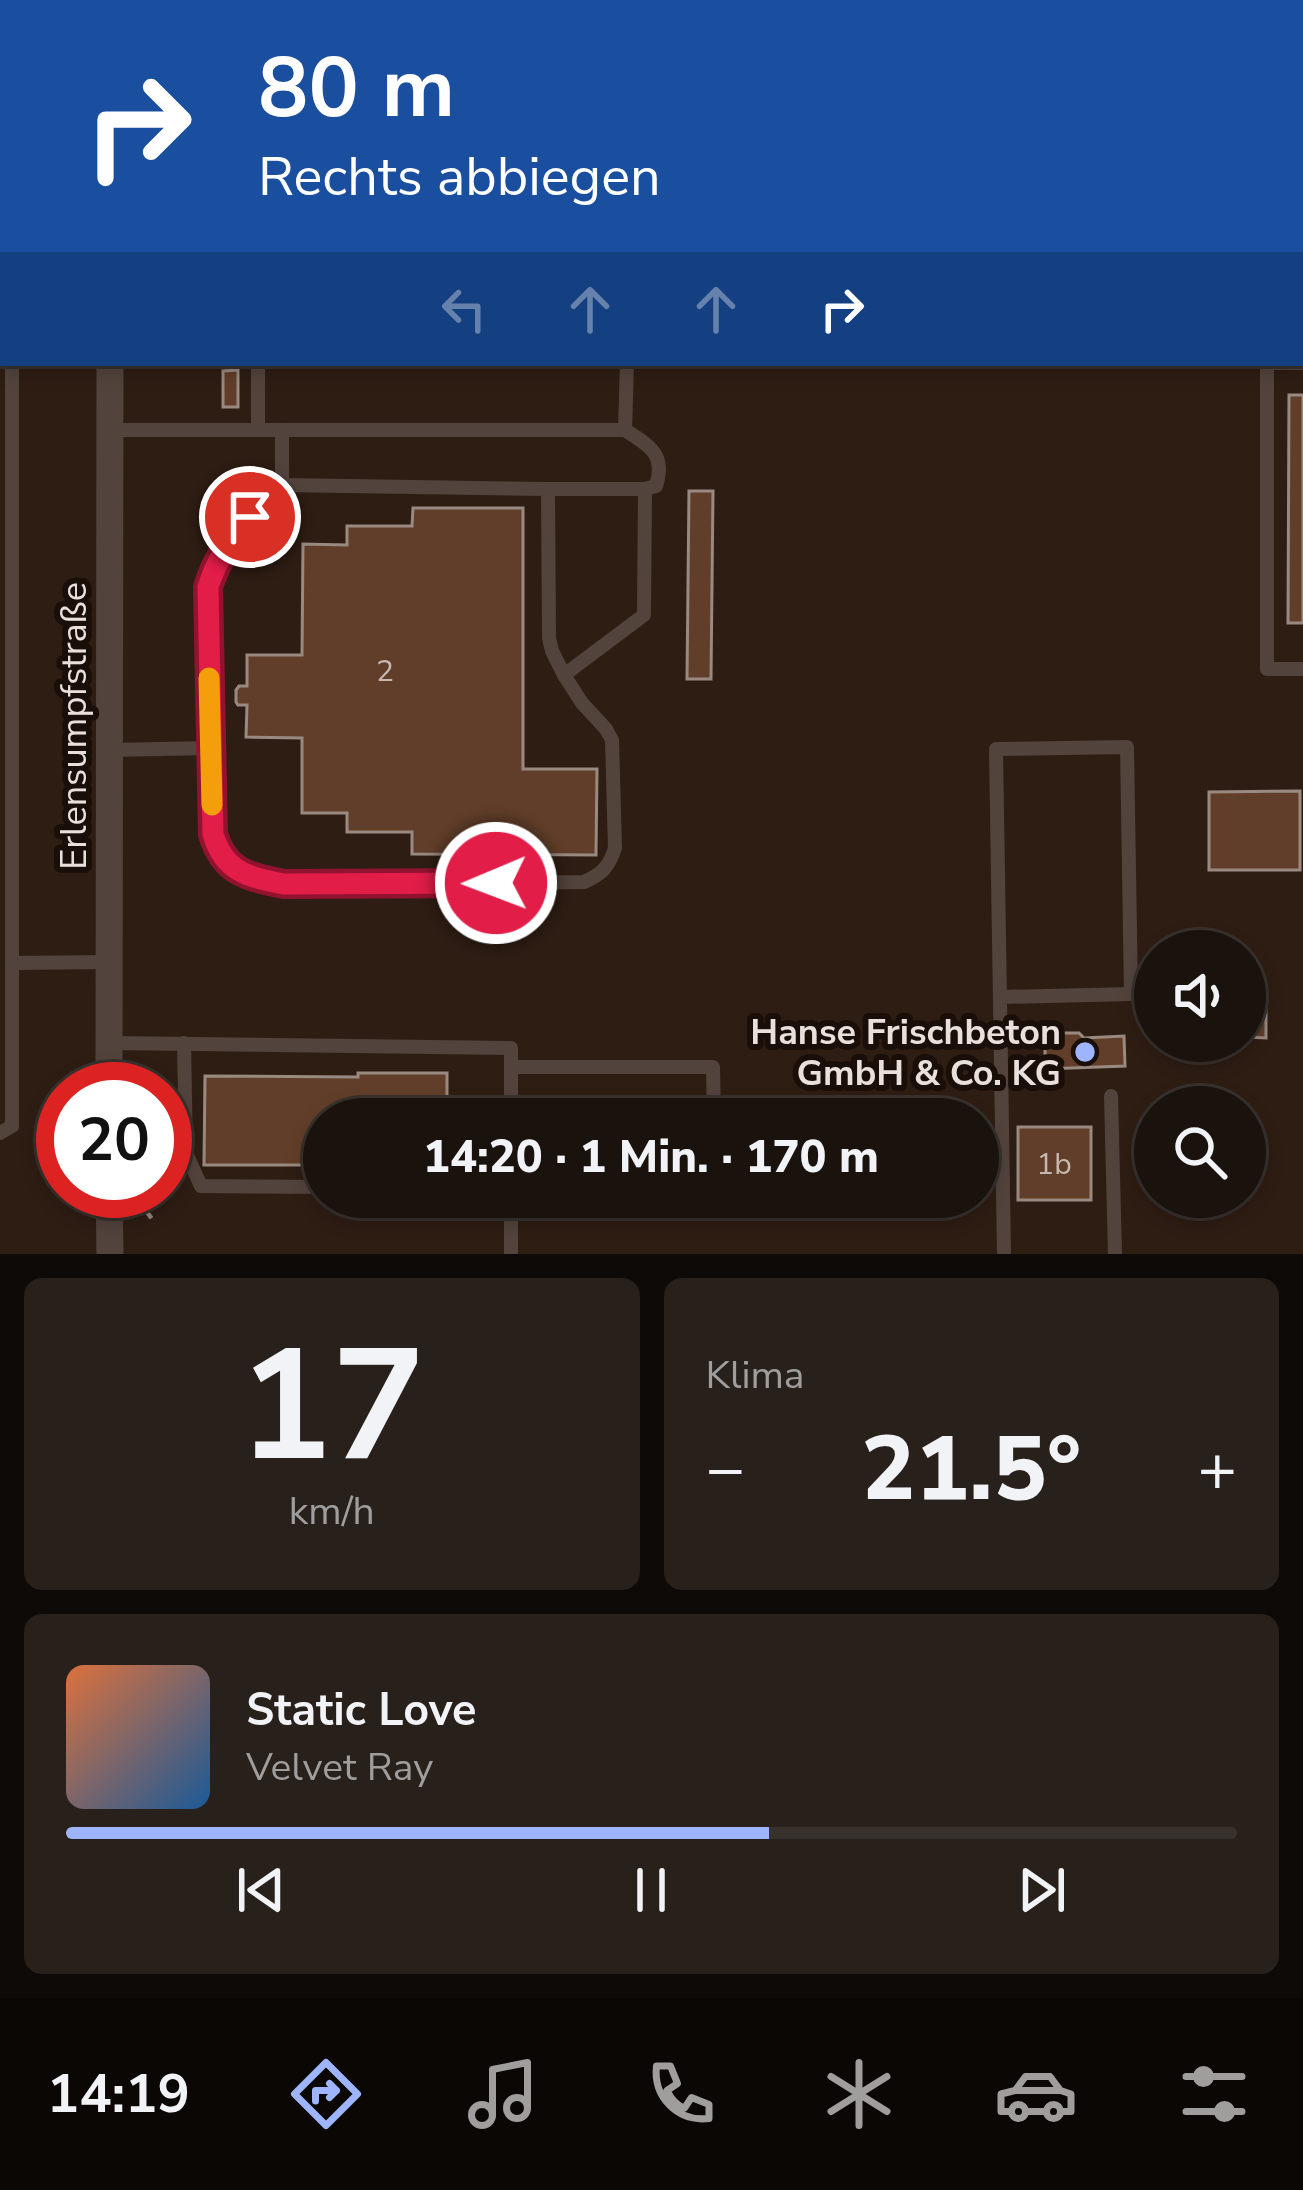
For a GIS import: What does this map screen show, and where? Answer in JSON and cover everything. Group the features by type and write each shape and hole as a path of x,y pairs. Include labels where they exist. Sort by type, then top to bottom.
{"street":[{"name":"Erlensumpfstraße","path":"109,1062 110,366"},
{"path":"109,1218 110,1254"}],"lane":[{"path":"0,1133 12,1126 12,366"},
{"path":"258,366 258,430"},
{"path":"626,366 626,430"},
{"path":"1268,366 1268,669 1303,669"},
{"path":"110,430 626,430 649,446 660,466 656,486 646,489 282,485"},
{"path":"282,430 282,485 226,545 208,587 213,834 218,851 232,867 256,879 320,885 584,881 601,874 610,862 615,848 615,751 606,729 582,703 552,652 548,489"},
{"path":"564,675 644,614 646,489"},
{"path":"1000,997 1131,994 1126,747 996,749 1004,1254"},
{"path":"109,751 211,748"},
{"path":"12,963 108,962"},
{"path":"109,1042 511,1048 511,1098"},
{"path":"184,1043 186,1154 201,1186 303,1187"},
{"path":"511,1067 713,1067 714,1098"},
{"path":"1111,1096 1115,1254"},
{"path":"511,1218 511,1254"}],"shaded area":[{"path":"0,366 1303,366 1303,1254 0,1254"}],"building":[{"path":"238,370 238,407 223,407 223,371"},
{"path":"1289,395 1303,395 1303,623 1288,623"},
{"path":"689,491 713,491 711,679 687,679"},
{"path":"413,508 523,508 523,769 597,769 596,855 412,854 412,832 347,832 347,813 302,813 302,738 246,737 247,705 238,705 236,690 247,686 247,655 302,655 303,544 347,545 347,526 412,526"},
{"path":"1300,791 1300,870 1209,870 1209,792"},
{"name":"Hanse Frischbeton GmbH & Co. KG","path":"1061,1033 1079,1033 1084,1038 1124,1036 1125,1066 1045,1069 1045,1039 1062,1038"},
{"path":"358,1073 447,1073 447,1098 303,1098 303,1165 204,1165 205,1076 358,1077"},
{"path":"1018,1127 1091,1127 1091,1200 1018,1200"}],"slow traffic":[{"path":"209,678 212,805"}],"place":[{"name":"Hanse Frischbeton GmbH & Co. KG","path":"1085,1052"}],"route":[{"path":"250,517 214,565 208,587 213,834 218,851 232,867 256,879 284,884 496,883"}]}
